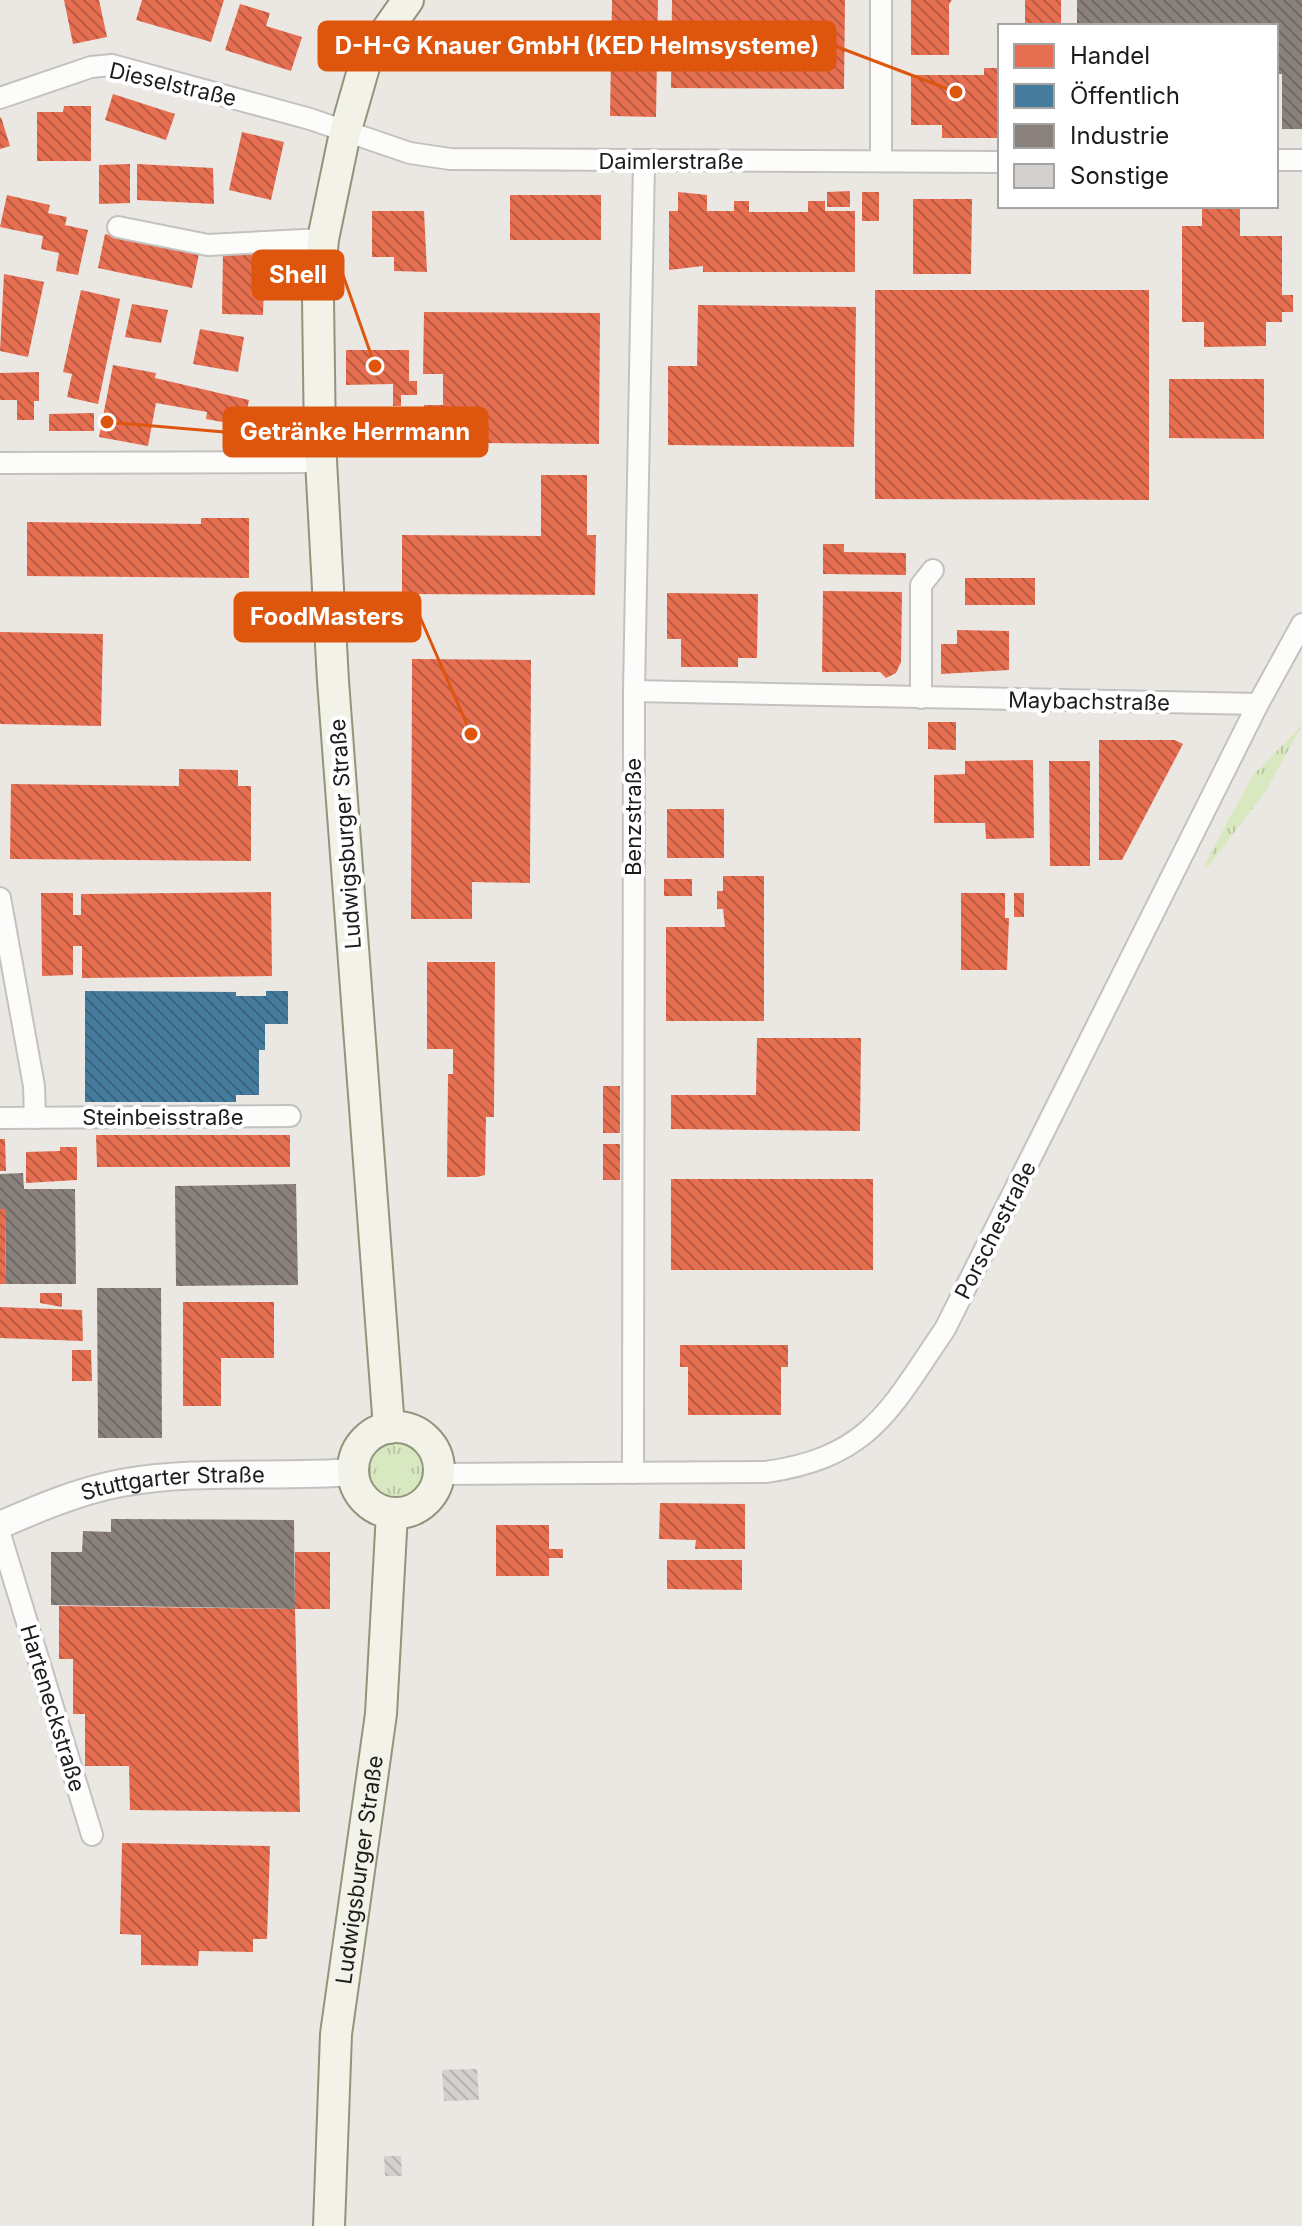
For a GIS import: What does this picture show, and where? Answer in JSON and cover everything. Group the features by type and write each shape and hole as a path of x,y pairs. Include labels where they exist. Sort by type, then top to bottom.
{"main road":[{"name":"Ludwigsburger Straße","path":"389,1428 333,681 318,299 323,239 345,133 366,60 408,0"},
{"path":"389,1428 413,1431 427,1440 436,1452 440,1474 432,1495 412,1511 392,1513 368,1503 355,1484 353,1472 358,1451 366,1440 389,1428"},
{"name":"Ludwigsburger Straße","path":"329,2226 336,2034 381,1714 392,1513"}],"street":[{"path":"881,0 881,159"},
{"name":"Dieselstraße","path":"0,98 91,67 112,65 310,119 345,133"},
{"name":"Daimlerstraße","path":"345,133 410,153 450,159 998,162"},
{"path":"1278,160 1302,160"},
{"name":"Benzstraße","path":"633,1473 634,691 644,162"},
{"path":"118,227 208,245 323,239"},
{"path":"0,463 322,462"},
{"path":"921,698 921,585 933,570"},
{"name":"Porschestraße","path":"440,1474 766,1472 807,1466 841,1452 894,1406 945,1329 1258,704 1302,624"},
{"name":"Maybachstraße","path":"634,691 1258,704"},
{"path":"0,898 34,1086 35,1118"},
{"name":"Steinbeisstraße","path":"0,1118 290,1116"},
{"name":"Stuttgarter Straße","path":"0,1525 82,1492 120,1483 169,1477 353,1472"},
{"name":"Harteneckstraße","path":"0,1534 92,1835"}],"green space":[{"path":"1302,725 1266,791 1208,867 1203,867 1253,775"},
{"path":"396,1440 414,1446 422,1454 428,1472 422,1490 414,1498 396,1504 378,1498 370,1490 364,1472 370,1454 378,1446"}],"building: Handel":[{"path":"64,0 99,0 107,37 73,44"},
{"path":"142,0 224,0 211,42 136,20"},
{"path":"612,0 658,0 656,117 610,116"},
{"path":"672,0 845,0 844,89 671,88"},
{"path":"911,0 952,0 949,4 949,55 911,55"},
{"path":"1025,0 1061,0 1061,24 1025,24"},
{"path":"240,4 270,13 266,26 302,37 291,71 225,50"},
{"path":"984,68 998,68 998,138 942,138 942,125 911,125 911,75 984,75"},
{"path":"113,94 175,114 166,140 105,120"},
{"path":"64,106 91,106 91,161 37,161 37,112 63,112"},
{"path":"0,118 10,146 0,149"},
{"path":"242,132 284,142 271,200 229,190"},
{"path":"130,164 130,203 99,204 99,165"},
{"path":"137,164 213,168 214,204 137,200"},
{"path":"850,191 850,207 827,207 827,192"},
{"path":"678,192 707,195 707,211 734,211 734,201 749,201 749,212 808,212 808,201 825,201 825,211 855,211 855,272 703,272 703,266 669,270 669,211 678,211"},
{"path":"862,192 879,192 879,221 862,221"},
{"path":"7,195 50,205 48,213 67,217 65,225 88,230 78,275 56,271 59,253 41,249 43,236 0,227"},
{"path":"510,195 601,195 601,240 510,240"},
{"path":"913,199 972,199 971,274 913,274"},
{"path":"1202,208 1240,208 1240,236 1282,236 1282,295 1293,295 1293,312 1282,312 1282,322 1266,322 1266,346 1204,347 1204,322 1182,322 1182,226 1202,226"},
{"path":"372,211 424,211 427,272 394,271 394,257 372,257"},
{"path":"105,234 199,254 192,288 98,268"},
{"path":"223,251 265,252 263,315 222,314"},
{"path":"4,274 44,282 28,357 0,351"},
{"path":"81,290 120,299 98,404 67,397 72,374 63,372"},
{"path":"875,290 1149,290 1149,500 875,499"},
{"path":"132,304 168,310 161,343 125,337"},
{"path":"698,305 856,307 854,447 668,445 668,366 697,366"},
{"path":"424,312 600,313 599,444 473,443 473,433 424,433 424,405 443,405 443,374 423,374"},
{"path":"200,329 244,337 238,372 193,364"},
{"path":"346,350 409,350 409,381 417,381 417,395 401,395 401,406 393,406 393,384 346,385"},
{"path":"113,365 156,373 155,378 249,400 244,426 206,419 207,412 156,403 148,446 99,437"},
{"path":"39,372 39,401 34,401 34,420 17,420 17,400 0,400 0,373"},
{"path":"1169,379 1264,379 1264,439 1169,438"},
{"path":"94,413 94,431 49,431 49,414"},
{"path":"541,475 587,475 587,535 596,535 595,595 402,594 402,535 541,536"},
{"path":"201,518 249,518 249,578 27,576 27,522 201,524"},
{"path":"823,544 844,544 844,552 906,553 906,575 823,574"},
{"path":"965,578 1035,578 1035,605 965,605"},
{"path":"823,591 902,592 901,662 896,673 886,678 880,672 822,672"},
{"path":"667,593 758,594 757,658 738,658 738,667 681,667 681,639 667,639"},
{"path":"957,630 1009,631 1009,670 941,674 941,644 957,644"},
{"path":"0,632 103,634 101,726 0,724"},
{"path":"412,659 531,660 530,883 472,882 472,919 411,919"},
{"path":"928,722 956,722 956,750 928,749"},
{"path":"1099,740 1175,740 1183,744 1122,860 1099,860"},
{"path":"1033,760 1034,838 986,839 985,823 934,823 934,775 965,774 965,761"},
{"path":"1049,761 1090,761 1090,866 1050,866"},
{"path":"179,769 238,770 238,786 251,786 251,861 10,859 11,784 179,786"},
{"path":"667,809 724,809 724,858 667,858"},
{"path":"723,876 764,876 764,1021 666,1021 666,927 725,927 723,909 717,909 717,891 723,891"},
{"path":"664,879 692,879 692,896 664,896"},
{"path":"271,892 272,976 82,978 82,946 73,946 73,975 42,976 41,893 73,893 73,915 81,915 81,894"},
{"path":"961,893 1005,893 1005,918 1009,918 1007,970 961,970"},
{"path":"1014,893 1024,893 1024,917 1014,917"},
{"path":"427,962 495,962 494,1117 486,1117 485,1175 447,1177 448,1074 453,1074 453,1049 427,1049"},
{"path":"757,1038 861,1038 860,1131 671,1129 671,1095 756,1095"},
{"path":"603,1086 620,1086 620,1133 603,1133"},
{"path":"96,1135 290,1135 290,1167 97,1167"},
{"path":"0,1139 5,1139 6,1171 0,1171"},
{"path":"603,1144 620,1144 620,1180 603,1180"},
{"path":"60,1147 77,1147 77,1180 26,1183 26,1152 60,1151"},
{"path":"671,1179 873,1179 873,1270 671,1270"},
{"path":"0,1209 5,1209 6,1284 0,1284"},
{"path":"40,1293 62,1293 62,1307 40,1303"},
{"path":"183,1302 274,1302 274,1358 221,1358 221,1406 183,1406"},
{"path":"0,1307 82,1310 83,1341 0,1338"},
{"path":"680,1345 788,1345 788,1367 781,1367 781,1415 688,1415 688,1367 680,1367"},
{"path":"72,1350 91,1350 92,1381 72,1381"},
{"path":"660,1503 745,1504 745,1549 695,1549 696,1540 659,1539"},
{"path":"496,1525 549,1525 549,1549 563,1549 563,1558 549,1558 549,1576 496,1576"},
{"path":"295,1552 330,1552 330,1609 295,1609"},
{"path":"667,1560 742,1560 742,1590 667,1589"},
{"path":"59,1606 295,1609 300,1812 130,1810 129,1766 85,1766 85,1714 73,1714 73,1659 59,1659"},
{"path":"122,1843 270,1846 267,1939 253,1939 253,1952 199,1951 198,1966 141,1965 141,1935 120,1934"}],"building: Öffentlich":[{"path":"85,991 236,992 236,996 266,996 266,991 288,991 288,1024 265,1024 265,1050 259,1050 259,1095 236,1095 236,1102 85,1102"}],"building: Industrie":[{"path":"1077,0 1302,0 1302,129 1282,129 1278,24 1077,24"},
{"path":"23,1173 24,1189 75,1189 76,1284 6,1284 5,1209 0,1209 0,1174"},
{"path":"296,1184 298,1285 176,1286 175,1186"},
{"path":"97,1288 161,1288 162,1438 98,1438"},
{"path":"111,1519 294,1520 295,1609 51,1605 51,1552 82,1552 83,1531 111,1532"}],"building: Sonstige":[{"path":"477,2069 479,2100 444,2101 442,2070"},
{"path":"384,2156 401,2156 402,2176 385,2176"}],"place":[{"name":"D-H-G Knauer GmbH (KED Helmsysteme)","path":"956,92"},
{"name":"Shell","path":"375,366"},
{"name":"Getränke Herrmann","path":"107,422"},
{"name":"FoodMasters","path":"471,734"}]}
